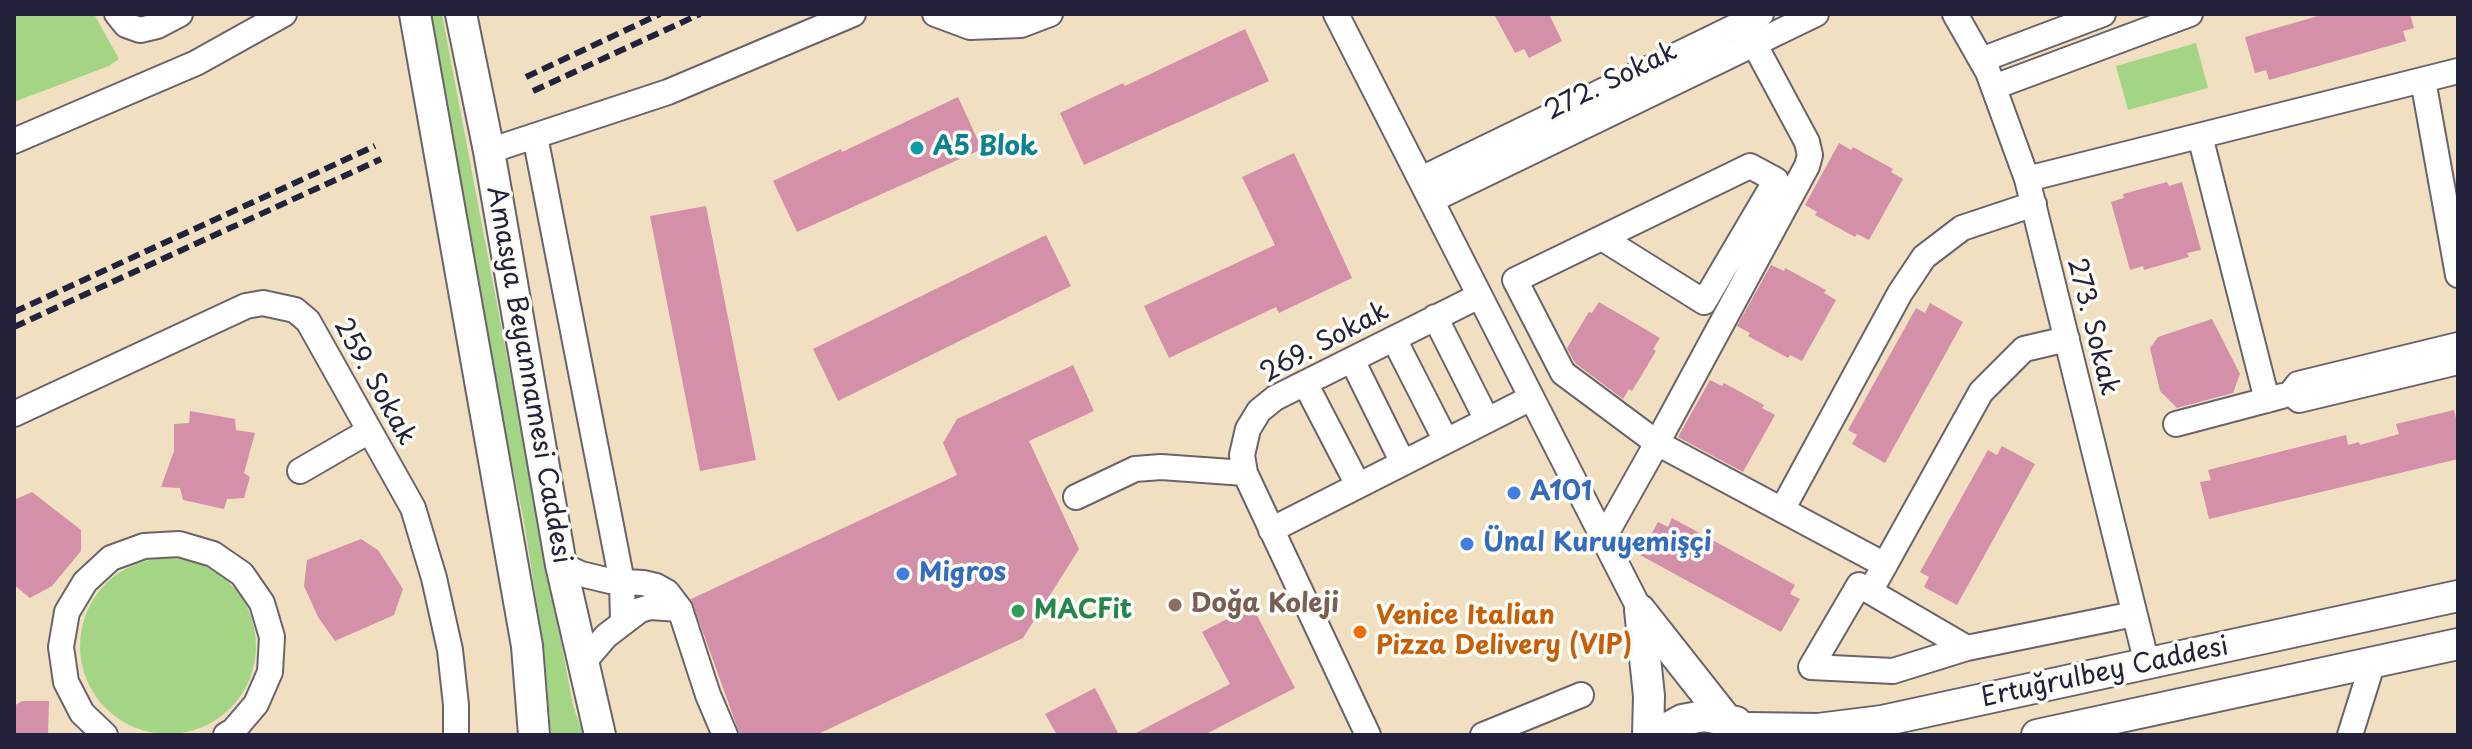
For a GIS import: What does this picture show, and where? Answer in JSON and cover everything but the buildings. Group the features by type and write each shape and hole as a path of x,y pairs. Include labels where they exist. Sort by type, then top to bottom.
{"main road":[{"name":"Amasya Beyannamesi Caddesi","path":"415,14 527,646 534,735"},
{"name":"Amasya Beyannamesi Caddesi","path":"461,14 489,151 561,565 600,735"},
{"name":"Ertuğrulbey Caddesi","path":"1655,735 1682,720 1704,716 1744,727 1818,729 1882,721 2458,596"},
{"path":"1640,610 1744,727"},
{"path":"1640,610 1649,696 1648,735"},
{"name":"Ertuğrulbey Caddesi","path":"2037,735 2458,644"}],"street":[{"path":"117,14 126,25 140,30 157,26 180,14"},
{"path":"14,141 196,63 284,14"},
{"path":"489,151 668,92 853,14"},
{"path":"935,14 970,27 1021,25 1050,14"},
{"path":"1336,14 1640,610"},
{"name":"272. Sokak","path":"1426,190 1753,27 1816,14"},
{"name":"273. Sokak","path":"1955,14 1994,87 2027,179 2147,664"},
{"path":"1981,60 2103,14"},
{"path":"1994,87 2190,14"},
{"path":"1603,539 1807,166 1810,155 1807,142 1753,27"},
{"path":"2027,179 2458,71"},
{"path":"2423,80 2458,275"},
{"path":"535,136 622,582 623,621"},
{"path":"2200,136 2267,400"},
{"path":"1602,238 1704,302 1776,180 1750,166 1515,280 1563,373 1657,443 1885,565"},
{"path":"1782,510 1900,293 1924,257 1962,228 2034,204"},
{"name":"269. Sokak","path":"1368,735 1245,473 1242,455 1248,429 1259,411 1275,398 1479,296"},
{"name":"259. Sokak","path":"14,414 246,306 263,303 295,310 308,321 413,508 434,578 450,650 456,735"},
{"path":"1435,317 1487,420"},
{"path":"1394,339 1446,441"},
{"path":"1870,592 1981,392 2024,349 2067,339"},
{"path":"2176,424 2291,393 2298,384 2458,345"},
{"path":"1352,360 1403,463"},
{"path":"2291,393 2299,400 2458,362"},
{"path":"1305,383 1358,485"},
{"path":"1271,530 1531,398"},
{"path":"300,471 369,431"},
{"path":"1076,497 1135,469 1161,467 1245,473"},
{"path":"105,735 82,713 66,682 61,647 67,612 85,582 111,558 144,546 179,544 213,554 242,574 262,603 269,625 272,637 270,672 256,704 230,734"},
{"path":"561,565 581,574 656,586 667,592 680,609 708,695 725,735"},
{"path":"1967,648 1859,585 1811,667 1893,671 1967,648 2134,614"},
{"path":"582,664 623,621 640,610 650,607 680,609"},
{"path":"2350,735 2373,662"},
{"path":"1483,735 1581,695"}],"green space":[{"path":"14,14 94,14 119,59 109,66 14,102"},
{"path":"427,14 442,14 573,705 583,735 551,735 544,648 524,522 472,271"},
{"path":"2196,43 2208,88 2128,110 2116,66"},
{"path":"168,558 202,565 230,584 249,612 256,646 249,680 230,708 202,727 168,734 134,727 106,708 87,680 80,646 87,612 106,584 134,565"}],"railway":[{"path":"526,77 660,14"},
{"path":"533,91 700,14"},
{"path":"14,312 375,146"},
{"path":"14,327 381,159"}],"place":[{"name":"A5 Blok","path":"917,148"},
{"name":"A101","path":"1514,493"},
{"name":"Ünal Kuruyemişçi","path":"1467,544"},
{"name":"Migros","path":"903,574"},
{"name":"Doğa Koleji","path":"1175,605"},
{"name":"MACFit","path":"1018,611"},
{"name":"Venice Italian Pizza Delivery (VIP)","path":"1360,632"}]}
